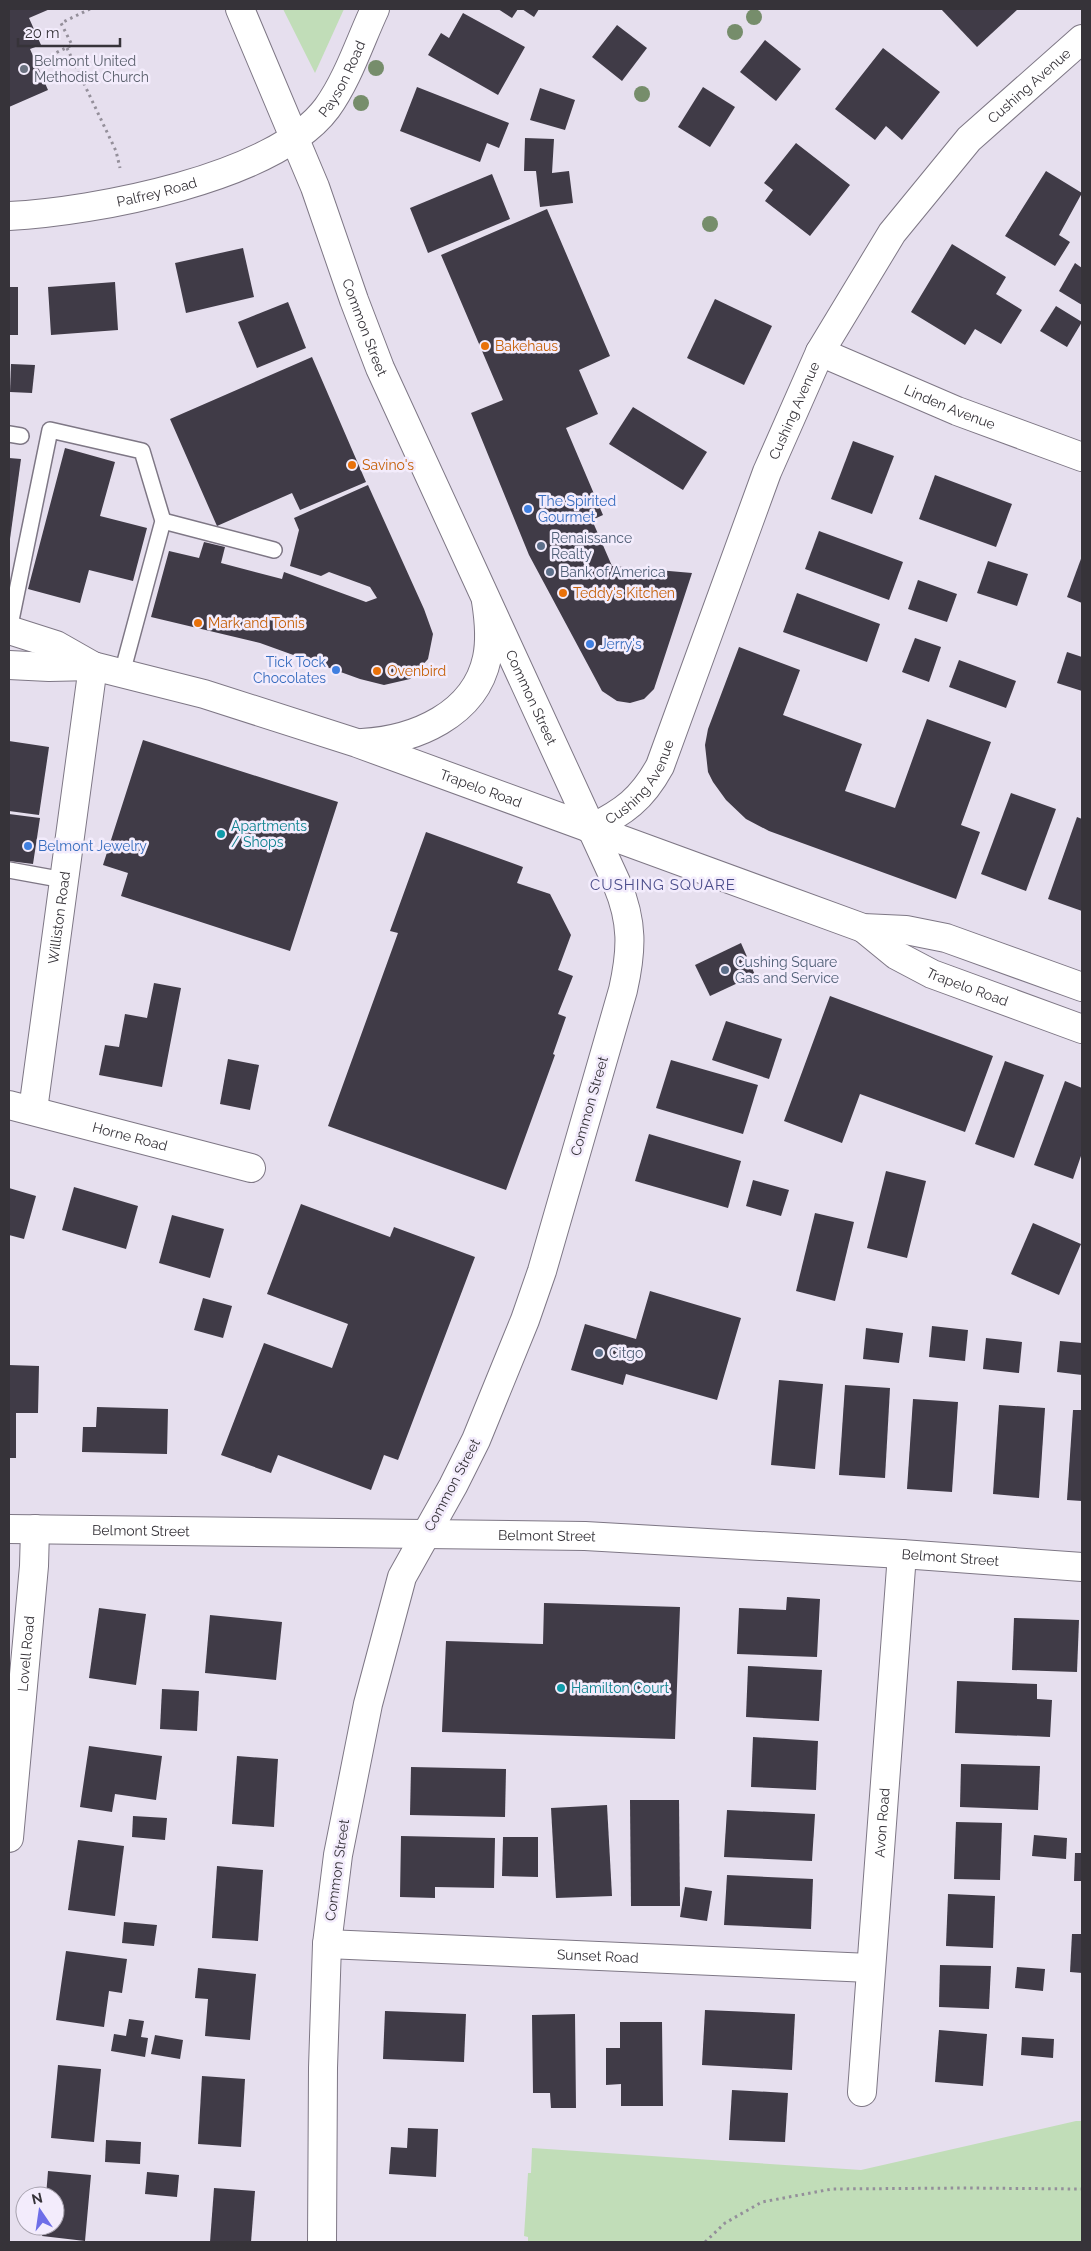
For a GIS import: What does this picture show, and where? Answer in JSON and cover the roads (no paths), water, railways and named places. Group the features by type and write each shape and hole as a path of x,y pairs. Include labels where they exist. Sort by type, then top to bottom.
{"main road":[{"name":"Common Street","path":"240,9 295,137 380,368 617,884 629,918 631,941 627,974 542,1271 525,1320 476,1440 405,1571 397,1591 368,1704 338,1855 327,1944 323,2068 322,2242"},
{"name":"Payson Road","path":"295,137 311,125 326,109 336,93 374,9"},
{"name":"Cushing Avenue","path":"590,828 628,808 652,782 660,766 767,472 820,352 892,233 969,139 1082,39"},
{"name":"Palfrey Road","path":"9,216 62,211 127,199 217,176 270,152 295,137"},
{"name":"Linden Avenue","path":"820,352 957,411 1082,457"},
{"path":"357,743 399,739 418,732 451,714 463,703 474,690 488,658 489,621 486,600"},
{"name":"Trapelo Road","path":"9,630 56,645 93,666"},
{"name":"Trapelo Road","path":"9,665 50,667 93,666 204,694 357,743 863,928 906,930 946,938 1082,987"},
{"name":"Williston Road","path":"21,1108 64,880 93,666"},
{"name":"Trapelo Road","path":"863,928 896,954 932,974 1082,1029"},
{"name":"Horne Road","path":"21,1108 250,1168"},
{"name":"Belmont Street","path":"9,1529 585,1536 902,1554 1082,1567"},
{"name":"Lovell Road","path":"9,1838 34,1566 35,1529"},
{"name":"Avon Road","path":"862,2092 902,1554"},
{"name":"Sunset Road","path":"327,1944 870,1968"}],"lane":[{"path":"9,630 50,430 142,451 164,521 122,673"},
{"path":"164,521 274,550"},
{"path":"9,870 64,880"}],"place":[{"name":"Belmont United Methodist Church","path":"24,69"},
{"name":"Bakehaus","path":"485,346"},
{"name":"Savino's","path":"352,465"},
{"name":"The Spirited Gourmet","path":"528,509"},
{"name":"Renaissance Realty","path":"541,546"},
{"name":"Bank of America","path":"550,572"},
{"name":"Teddy's Kitchen","path":"563,593"},
{"name":"Mark and Tonis","path":"198,623"},
{"name":"Jerry's","path":"590,644"},
{"name":"Tick Tock Chocolates","path":"336,670"},
{"name":"Ovenbird","path":"377,671"},
{"name":"Apartments / Shops","path":"221,834"},
{"name":"Belmont Jewelry","path":"28,846"},
{"name":"Cushing Square Gas and Service","path":"725,970"},
{"name":"Citgo","path":"599,1353"},
{"name":"Hamilton Court","path":"561,1688"}],"district":[{"name":"CUSHING SQUARE","path":"663,885"}]}
